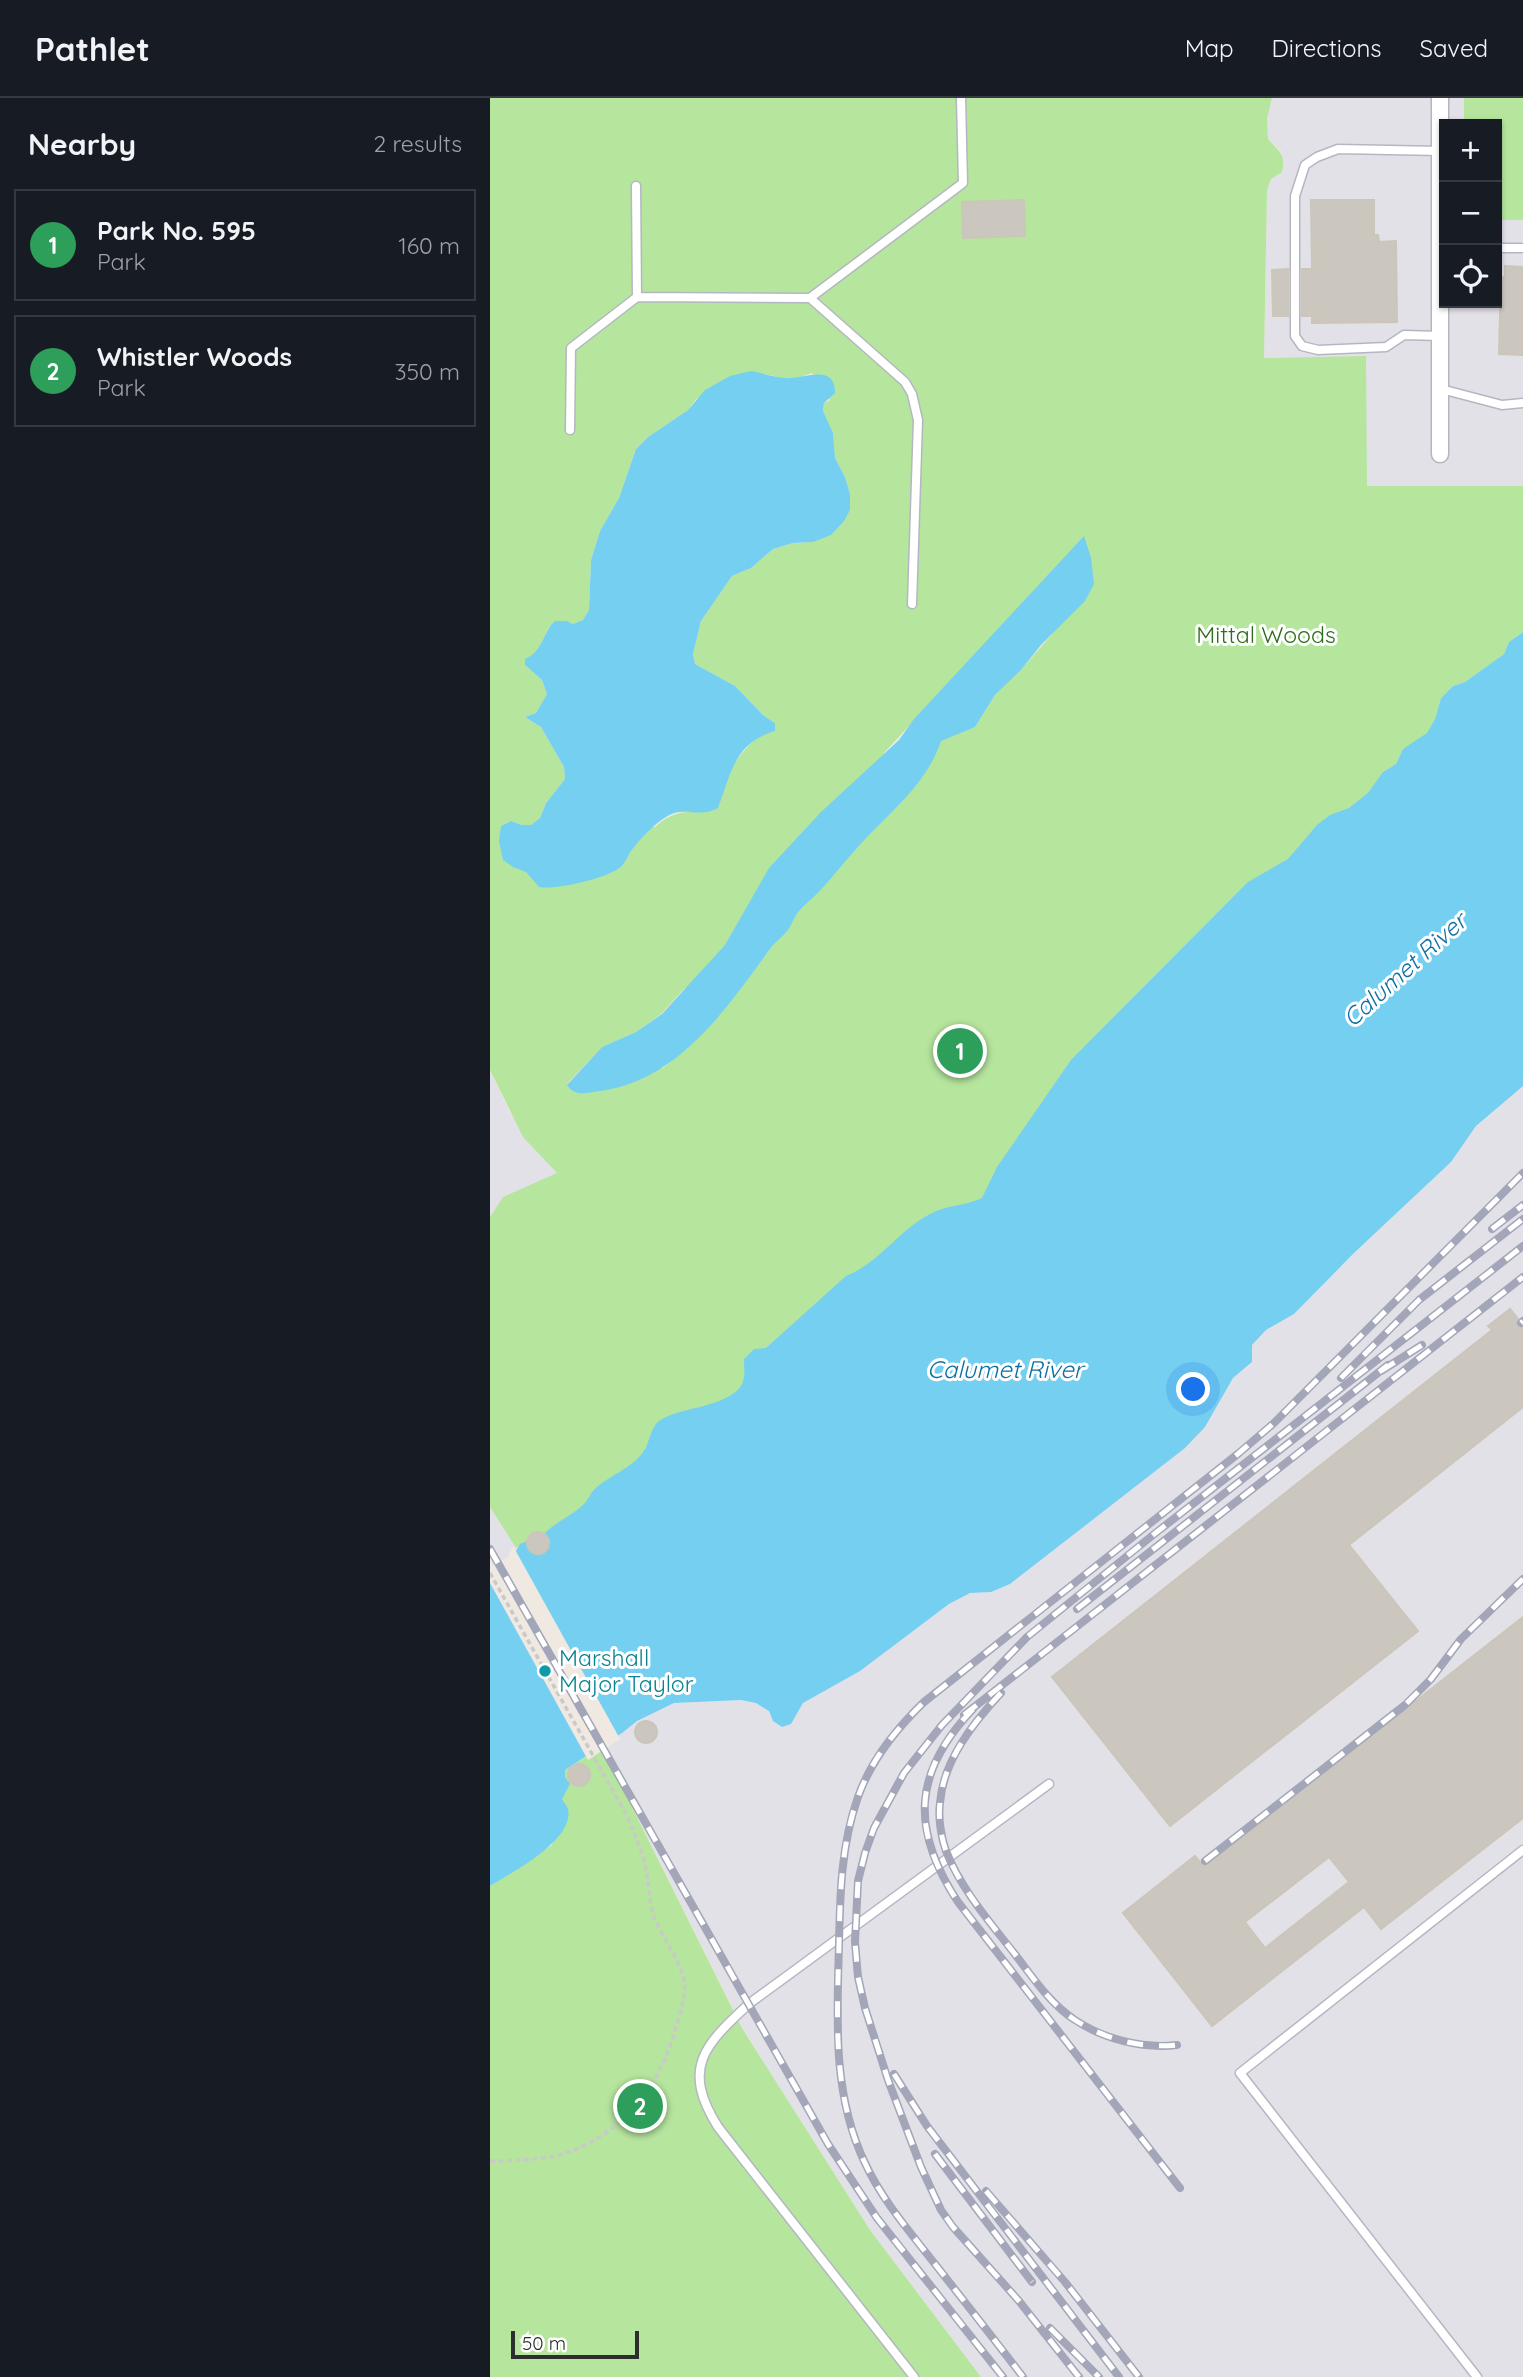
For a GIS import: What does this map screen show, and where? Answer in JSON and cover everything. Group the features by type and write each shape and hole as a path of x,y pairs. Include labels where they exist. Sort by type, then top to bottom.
{"street":[{"path":"1440,98 1440,119"},
{"path":"1441,182 1442,245"},
{"path":"1440,454 1441,308"}],"lane":[{"path":"570,429 571,348 637,297 810,298 963,183 961,98"},
{"path":"1439,151 1338,149 1326,152 1305,165 1295,196 1295,336 1302,346 1318,349 1386,347 1404,335 1440,336"},
{"path":"636,186 637,297"},
{"path":"1502,248 1523,248"},
{"path":"810,298 905,382 912,394 918,420 912,604"},
{"path":"1440,389 1502,405 1523,403"},
{"path":"914,2377 718,2127 704,2105 699,2082 700,2065 719,2032 750,2003 1049,1784"},
{"path":"1477,2377 1240,2073 1523,1850"}],"path":[{"path":"490,1573 626,1814 641,1846 654,1917 678,1962 684,1980 684,1994 666,2060 647,2092 622,2119 599,2138 572,2151 550,2157 490,2161"}],"shaded area":[{"path":"1272,98 1464,98 1464,119 1439,119 1439,308 1502,308 1502,220 1523,220 1523,486 1366,486 1366,356 1264,359 1267,190 1282,152 1268,139 1267,119"},
{"path":"490,1070 510,1113 570,1188 490,1253"},
{"path":"1523,1086 1523,2377 981,2377 870,2230 742,2027 602,1747 637,1721 674,1703 741,1700 756,1703 769,1711 773,1721 782,1727 791,1724 803,1703 860,1671 949,1604 970,1593 991,1592 1010,1584 1205,1427 1233,1378 1252,1363 1252,1345 1266,1330 1294,1314 1451,1162 1476,1126"},
{"path":"490,1507 516,1548 511,1559 495,1569 490,1559"}],"green space":[{"name":"Mittal Woods","path":"490,98 1272,98 1267,119 1268,139 1281,153 1283,166 1282,172 1271,179 1267,190 1264,358 1366,356 1367,486 1523,486 1523,632 1509,642 1504,654 1465,682 1453,686 1441,698 1427,734 1403,749 1396,764 1383,772 1395,788 964,1222 546,1534 534,1533 516,1548 490,1507 490,1217 503,1197 557,1173 523,1137 490,1070","holes":["812,373 830,400 824,403 823,411 833,434 835,458 850,494 850,510 813,542 793,543 773,549 751,568 732,576 701,621 693,654 695,664 735,686 763,715 775,723 750,744 731,766 718,807 671,816 655,827 501,826 511,821 531,825 540,818 546,803 565,779 564,767 541,727 525,717 536,713 547,694 542,680 525,665 537,652 549,627 567,621 573,624 583,620 589,610 591,560 600,531 619,498 636,449 648,437 688,410 696,399 765,374 797,378","1084,537 1053,633 995,695 975,727 883,754","787,932 773,945 738,992 695,1041 663,1068 567,1084 602,1047 636,1032 661,1014 684,989"]},
{"path":"1464,98 1523,98 1523,220 1502,220 1502,119 1464,119"},
{"path":"602,1747 742,2028 870,2230 981,2377 490,2377 490,1886 552,1845 565,1770"}],"water":[{"path":"751,371 785,378 824,375 830,378 835,393 824,403 823,411 833,433 835,458 850,494 850,510 831,535 813,542 793,543 773,549 751,568 732,576 701,621 693,654 695,664 735,686 763,715 775,723 775,731 761,736 742,752 731,772 718,808 704,812 679,812 666,817 642,837 622,866 611,873 568,885 539,887 526,872 503,860 499,841 501,826 511,821 531,825 540,818 546,803 565,779 564,767 541,727 525,717 536,713 547,694 542,680 525,665 525,659 539,647 555,621 573,624 583,620 589,610 591,560 600,531 619,498 636,449 648,437 688,410 705,390 730,376"},
{"path":"1084,536 1091,558 1094,584 1085,601 995,695 975,727 941,741 928,769 919,781 799,911 788,930 772,946 718,1017 677,1057 653,1073 628,1084 600,1091 581,1093 570,1089 567,1085 602,1047 636,1032 662,1014 725,945 769,868 821,812 899,740 914,719"},
{"name":"Calumet River","path":"1523,632 1523,1086 1476,1126 1451,1162 1294,1314 1266,1330 1252,1345 1252,1362 1233,1378 1205,1427 1185,1448 1010,1584 991,1592 970,1593 949,1604 860,1671 803,1703 791,1724 782,1727 773,1721 769,1711 756,1703 741,1700 674,1703 637,1721 565,1770 565,1777 570,1784 562,1799 568,1809 568,1821 562,1832 540,1854 490,1886 490,1572 511,1559 520,1544 527,1541 534,1554 545,1551 550,1541 545,1533 580,1508 597,1487 636,1460 644,1451 658,1422 671,1415 715,1403 734,1393 744,1380 744,1359 754,1349 766,1348 846,1276 869,1263 930,1214 982,1198 997,1167 1071,1060 1248,882 1288,859 1317,825 1330,815 1349,808 1368,793 1383,772 1396,764 1403,749 1427,733 1435,719 1441,698 1453,686 1465,682 1504,654 1509,642"}],"pier":[{"path":"513,1546 620,1739 588,1760 490,1583 490,1568 508,1557"}],"building":[{"path":"1024,200 1025,236 963,238 962,202"},
{"path":"1311,200 1374,200 1374,235 1378,235 1379,242 1396,241 1397,322 1312,323 1312,316 1302,316 1302,269 1312,269"},
{"path":"1505,266 1523,267 1523,355 1499,354 1502,277 1505,277"},
{"path":"1288,269 1288,316 1273,316 1272,270"},
{"path":"1510,1309 1523,1325 1523,1407 1349,1545 1418,1631 1170,1826 1052,1677 1492,1330 1488,1326"},
{"path":"534,1532 542,1532 549,1539 549,1547 542,1554 534,1554 527,1547 527,1539"},
{"path":"1523,1617 1523,1818 1381,1929 1364,1907 1212,2026 1123,1913 1195,1856 1204,1867","holes":["1329,1857 1349,1882 1265,1948 1245,1922"]},
{"path":"646,1721 654,1724 657,1732 654,1740 646,1743 638,1740 635,1732 638,1724"},
{"path":"579,1764 587,1767 590,1775 587,1783 579,1786 571,1783 568,1775 571,1767"}],"railway":[{"path":"1023,2377 888,2203 872,2177 854,2137 839,2056 840,1907 848,1833 863,1783 885,1746 924,1702 1274,1423 1523,1173"},
{"path":"1492,1229 1523,1205"},
{"path":"1341,1378 1419,1300 1523,1219"},
{"path":"1079,2377 1019,2301 941,2210 921,2167 888,2080 865,2008 858,1977 855,1942 858,1881 874,1828 904,1773 942,1725 1027,1637 1523,1246"},
{"path":"964,1715 1523,1277"},
{"path":"1381,1371 1422,1345"},
{"path":"1077,1609 1388,1365"},
{"path":"490,1549 828,2144 877,2218 1003,2377"},
{"path":"1205,1861 1405,1705 1431,1679 1461,1639 1523,1579"},
{"path":"1001,1693 961,1744 942,1787 940,1827 952,1865 985,1917 1057,2006 1086,2027 1111,2037 1137,2044 1177,2045"},
{"path":"973,1709 953,1732 929,1779 925,1802 926,1825 942,1875 958,1902 1180,2188"},
{"path":"894,2074 927,2126 1119,2377"},
{"path":"935,2154 1032,2282"},
{"path":"986,2191 1065,2282 1139,2377"},
{"path":"1050,2328 1099,2377"}],"place":[{"name":"Park No. 595","path":"960,1051"},
{"name":"Marshall Major Taylor","path":"545,1671"},
{"name":"Whistler Woods","path":"640,2106"}]}
